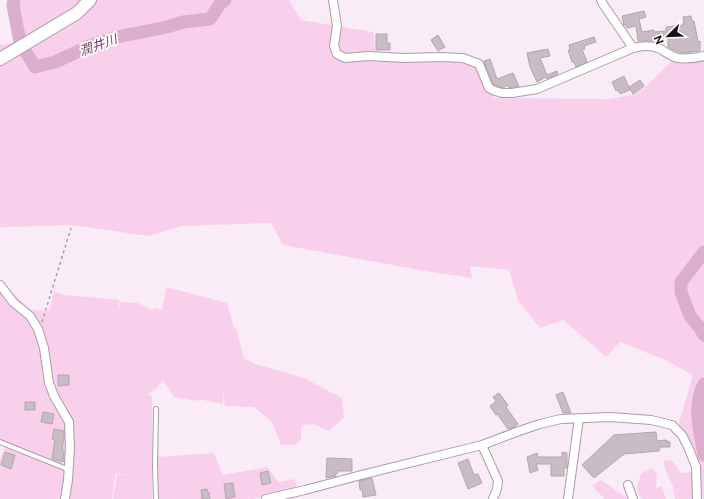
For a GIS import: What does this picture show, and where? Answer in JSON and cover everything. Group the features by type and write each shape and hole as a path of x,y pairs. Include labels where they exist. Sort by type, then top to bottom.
{"street":[{"path":"2,58 77,13 90,0"},
{"path":"333,0 337,26 334,46 337,54 345,58 368,56 405,58 463,58 479,64 490,88 502,93 536,89 633,48 649,46 658,48 678,58 704,56"},
{"path":"602,0 603,4 633,48"},
{"path":"0,285 13,302 30,316 39,332 44,348 51,388 69,422 70,447 65,499"},
{"path":"266,499 482,445 540,424 561,419 610,417 652,420 672,425 682,435 696,467 697,499"},
{"path":"568,499 579,418"},
{"path":"482,445 498,481 493,499"},
{"path":"628,486 633,499"},
{"path":"302,499 305,490"}],"lane":[{"path":"156,409 156,499"},
{"path":"0,442 67,469"}],"path":[{"path":"39,332 71,228"}],"shaded area":[{"path":"17,0 289,0 301,20 373,32 376,54 485,64 494,98 608,99 632,95 645,87 672,61 704,54 704,499 700,468 679,423 693,375 665,360 620,342 606,357 563,320 540,328 518,300 509,270 470,266 472,278 283,245 271,223 181,226 149,236 72,225 0,227 0,45 20,41"},
{"path":"0,281 30,309 33,310 49,311 54,292 65,295 120,300 117,312 121,302 138,303 152,310 157,308 162,310 166,287 227,303 234,328 236,328 244,358 255,364 304,378 342,398 344,418 329,431 313,424 301,425 301,440 294,445 281,445 272,422 254,407 225,406 223,391 223,404 198,399 197,401 174,397 163,380 157,388 147,394 152,396 152,499 113,499 117,475 128,474 115,474 112,499 66,499 69,427 67,469 61,499 0,499 0,459 6,445 0,442"},
{"path":"214,453 223,475 267,467 279,482 295,479 297,489 253,499 159,499 157,457"},
{"path":"671,460 681,473 693,472 694,499 675,499 673,487 663,461"},
{"path":"651,468 657,473 656,488 662,486 666,499 643,499 638,494 637,486 641,474"},
{"path":"601,480 629,499 605,499 592,486"}],"building":[{"path":"644,11 646,17 639,19 642,32 654,30 654,32 666,31 666,27 683,25 683,17 691,16 692,21 694,21 698,42 700,41 700,51 684,53 675,51 668,47 668,37 655,38 655,41 638,41 636,26 627,28 626,25 624,25 622,16"},
{"path":"376,34 387,34 387,43 390,43 390,50 376,50"},
{"path":"438,35 445,47 438,51 431,40"},
{"path":"594,37 596,42 584,46 585,49 582,49 587,62 576,67 574,62 572,62 568,50 570,50 569,45"},
{"path":"548,49 550,56 540,58 547,75 557,71 558,74 547,79 546,77 537,82 530,67 527,53"},
{"path":"490,59 497,79 513,73 519,86 509,88 508,85 503,88 493,84 484,61"},
{"path":"624,76 630,90 620,94 618,90 616,91 612,82"},
{"path":"640,80 644,86 633,94 629,87"},
{"path":"58,375 69,375 69,385 58,386"},
{"path":"563,392 571,413 563,413 556,395"},
{"path":"499,393 508,405 506,407 518,424 514,427 508,429 490,406 496,401 493,397"},
{"path":"25,402 35,402 35,410 25,410"},
{"path":"43,412 54,414 52,424 41,422"},
{"path":"54,429 64,431 62,449 64,450 63,462 52,459 55,440 52,439"},
{"path":"656,432 657,441 665,440 670,442 670,447 660,447 659,451 624,454 594,478 582,465 614,435"},
{"path":"5,452 15,455 11,469 1,465"},
{"path":"562,452 567,453 567,468 564,468 564,476 551,476 551,464 536,464 538,470 530,473 527,457 537,453 538,457 562,457"},
{"path":"327,458 352,459 352,471 338,471 336,476 326,478"},
{"path":"468,459 474,475 478,474 482,483 468,489 458,463"},
{"path":"268,471 271,483 262,485 260,473"},
{"path":"372,478 376,495 363,497 362,489 360,490 359,481"},
{"path":"233,483 235,497 226,499 224,484"},
{"path":"207,489 210,499 202,499 201,490"}],"waterway":[{"name":"潤井川","path":"14,0 13,5 20,42 35,67 55,62 92,45 117,37 167,27 183,22 210,19 220,4 225,0"},
{"path":"704,252 681,282 681,292 690,316 704,335"},
{"path":"704,384 698,401 698,419 704,455"}]}
